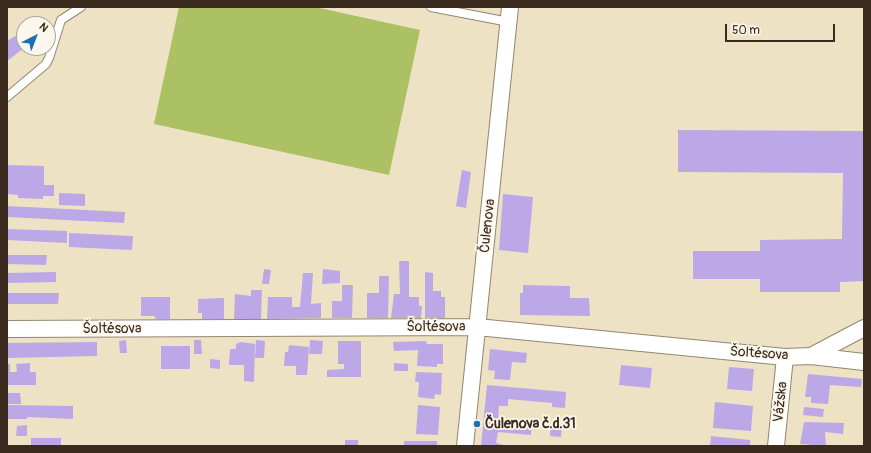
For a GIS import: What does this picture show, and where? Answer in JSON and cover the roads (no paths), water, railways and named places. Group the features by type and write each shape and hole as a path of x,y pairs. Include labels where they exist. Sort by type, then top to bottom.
{"street":[{"name":"Čulenova","path":"465,446 509,14"},
{"name":"Šoltésova","path":"7,329 477,327 785,357 811,356 864,362"},
{"path":"811,356 864,328"},
{"name":"Vážska","path":"776,446 785,357"}],"lane":[{"path":"7,97 46,64 50,58 58,25 61,20 81,7"},
{"path":"431,7 509,14"}],"place":[{"name":"Čulenova č.d.31","path":"477,424"}]}
